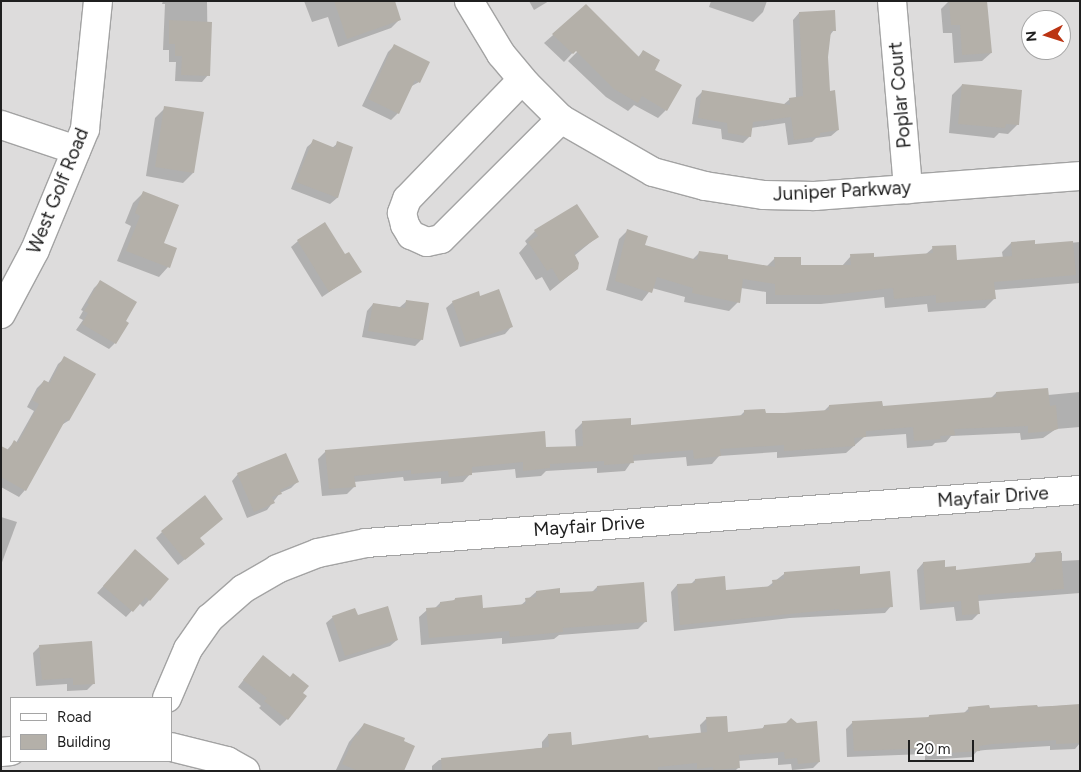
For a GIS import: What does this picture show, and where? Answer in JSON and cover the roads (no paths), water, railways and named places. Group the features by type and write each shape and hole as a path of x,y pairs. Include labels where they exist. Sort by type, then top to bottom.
{"street":[{"name":"West Golf Road","path":"1,314 35,250 85,129 98,1"},
{"name":"Juniper Parkway","path":"469,1 501,54 522,80 562,118 653,172 705,186 764,195 814,196 1080,176"},
{"name":"Poplar Court","path":"892,1 908,189"},
{"path":"522,80 407,199 402,213 411,235 427,242 441,239 562,118"},
{"path":"1,125 76,150"},
{"name":"Mayfair Drive","path":"167,697 188,649 210,618 244,589 277,569 318,553 366,543 1080,490"},
{"path":"172,747 227,761 245,771"}]}
